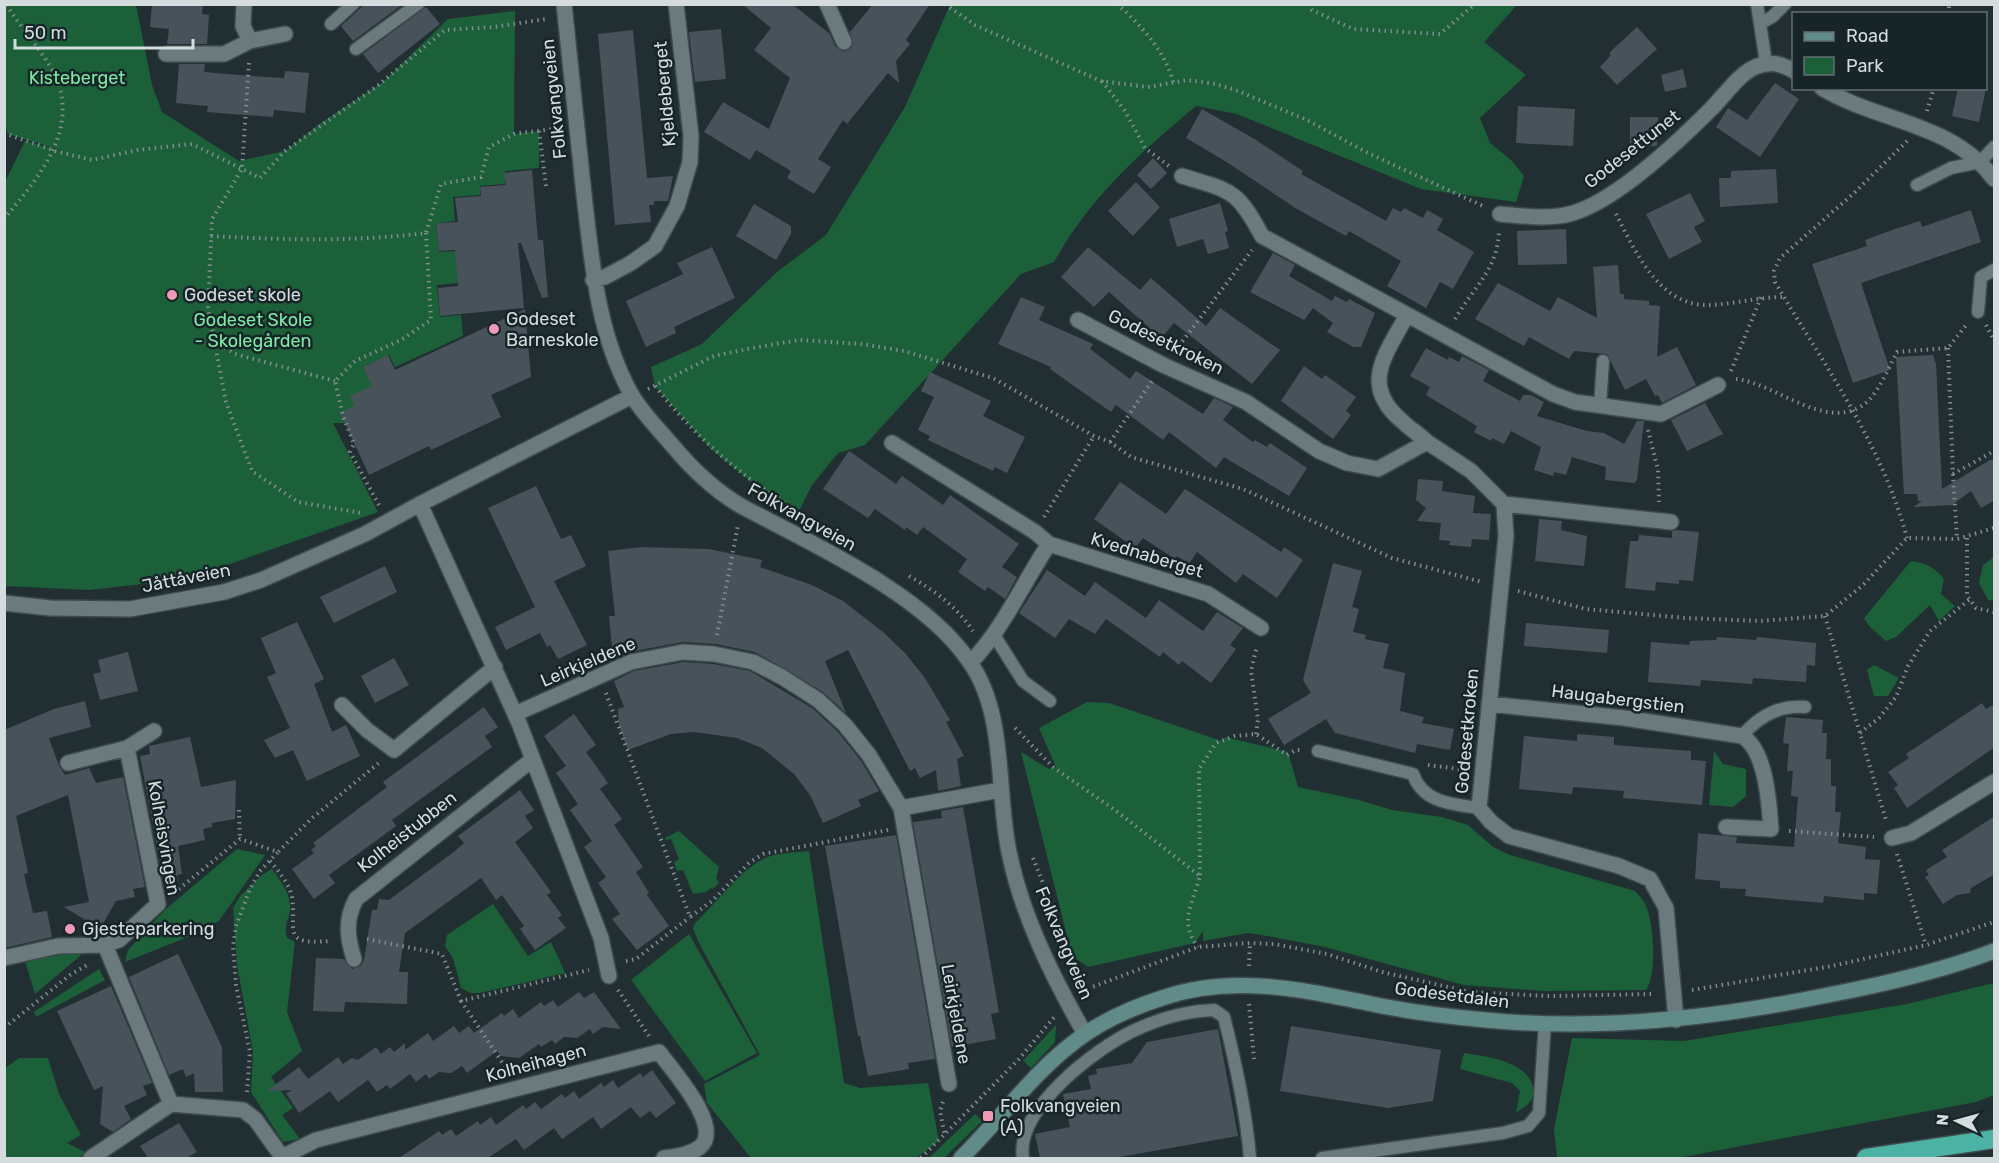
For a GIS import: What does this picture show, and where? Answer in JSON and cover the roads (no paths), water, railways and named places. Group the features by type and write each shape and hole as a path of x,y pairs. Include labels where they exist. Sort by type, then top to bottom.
{"highway":[{"path":"1866,1158 1995,1139"}],"main road":[{"name":"Godesetdalen","path":"961,1158 1057,1057 1085,1034 1130,1010 1188,990 1236,985 1307,989 1432,1014 1545,1023 1617,1024 1676,1020 1748,1010 1853,990 1910,978 1995,951"}],"street":[{"path":"244,4 243,26 250,41"},
{"name":"Kjeldeberget","path":"593,280 605,277 631,263 655,246 677,206 690,162 691,136 676,4"},
{"path":"827,4 844,42"},
{"name":"Folkvangveien","path":"565,10 593,280 611,345 632,396 696,473 742,506 795,532 921,611 944,630 971,662 989,704 995,733 1009,853 1022,901 1067,1003 1085,1034"},
{"path":"165,54 224,54 250,41 285,34"},
{"path":"1766,63 1781,63 1792,70"},
{"name":"Godesettunet","path":"1500,214 1551,218 1574,213 1607,197 1688,132 1752,68 1766,63"},
{"path":"1827,90 1851,104 1921,127 1952,141 1980,162 1995,179"},
{"path":"1182,176 1233,193 1246,205 1263,236 1553,394 1600,406 1661,414 1722,383"},
{"path":"1407,315 1380,366 1377,384 1388,407 1427,442 1471,471 1504,504 1664,521"},
{"name":"Godesetkroken","path":"1078,320 1163,365 1246,402 1319,451 1347,463 1378,469 1427,442"},
{"path":"608,971 601,938 589,904 515,714 420,504 632,396"},
{"name":"Kvednaberget","path":"892,443 1035,532 1049,544 1208,594 1261,628"},
{"name":"Jåttåveien","path":"4,603 50,608 130,609 224,592 261,580 365,534 420,504"},
{"name":"Godesetkroken","path":"1504,504 1506,536 1499,586 1479,808 1491,822 1509,836 1619,866 1650,879 1666,908 1676,1020"},
{"path":"971,662 989,642 1049,544"},
{"name":"Leirkjeldene","path":"515,714 599,676 652,656 683,652 714,654 753,662 818,700 845,725 869,755 901,808 949,1084"},
{"path":"342,705 367,730 394,750 495,667"},
{"name":"Haugabergstien","path":"1489,704 1624,718 1742,736"},
{"path":"68,763 127,748 154,731"},
{"path":"1726,827 1772,829 1769,800 1757,751 1750,741 1742,736"},
{"name":"Kolheisvingen","path":"105,945 119,940 158,904 127,748"},
{"name":"Kolheistubben","path":"354,959 348,940 352,908 365,890 532,759"},
{"path":"1892,838 1911,833 1995,782"},
{"path":"901,808 1000,790"},
{"path":"4,958 58,946 105,945 171,1104"},
{"name":"Kolheihagen","path":"282,1158 316,1140 519,1086 659,1052 702,1112 707,1132 705,1142 699,1148 664,1158"},
{"path":"91,1158 171,1104 243,1110 255,1119 282,1158"}],"lane":[{"path":"331,24 353,4"},
{"path":"356,49 418,4"},
{"path":"1757,4 1766,63"},
{"path":"1761,23 1772,17 1785,4"},
{"path":"1917,185 1952,168 1980,162 1995,147"},
{"path":"1978,312 1981,277 1995,270"},
{"path":"1600,406 1603,361"},
{"path":"989,642 1023,681 1050,701"},
{"path":"1742,736 1755,721 1771,712 1794,706 1804,707"},
{"path":"1318,752 1413,774 1417,785 1428,796 1445,803 1479,808"},
{"path":"1023,1158 1028,1127 1037,1112 1077,1069 1103,1048 1134,1030 1169,1017 1214,1010 1224,1017 1233,1051 1251,1158"},
{"path":"1322,1158 1503,1133 1528,1126 1539,1113 1545,1023"}],"place":[{"name":"Godeset skole","path":"172,295"},
{"name":"Godeset Barneskole","path":"494,329"},
{"name":"Gjesteparkering","path":"70,929"},
{"name":"Folkvangveien (A)","path":"988,1116"}],"park label":[{"name":"Kisteberget","path":"77,78"},
{"name":"Godeset Skole - Skolegården","path":"253,330"}]}
